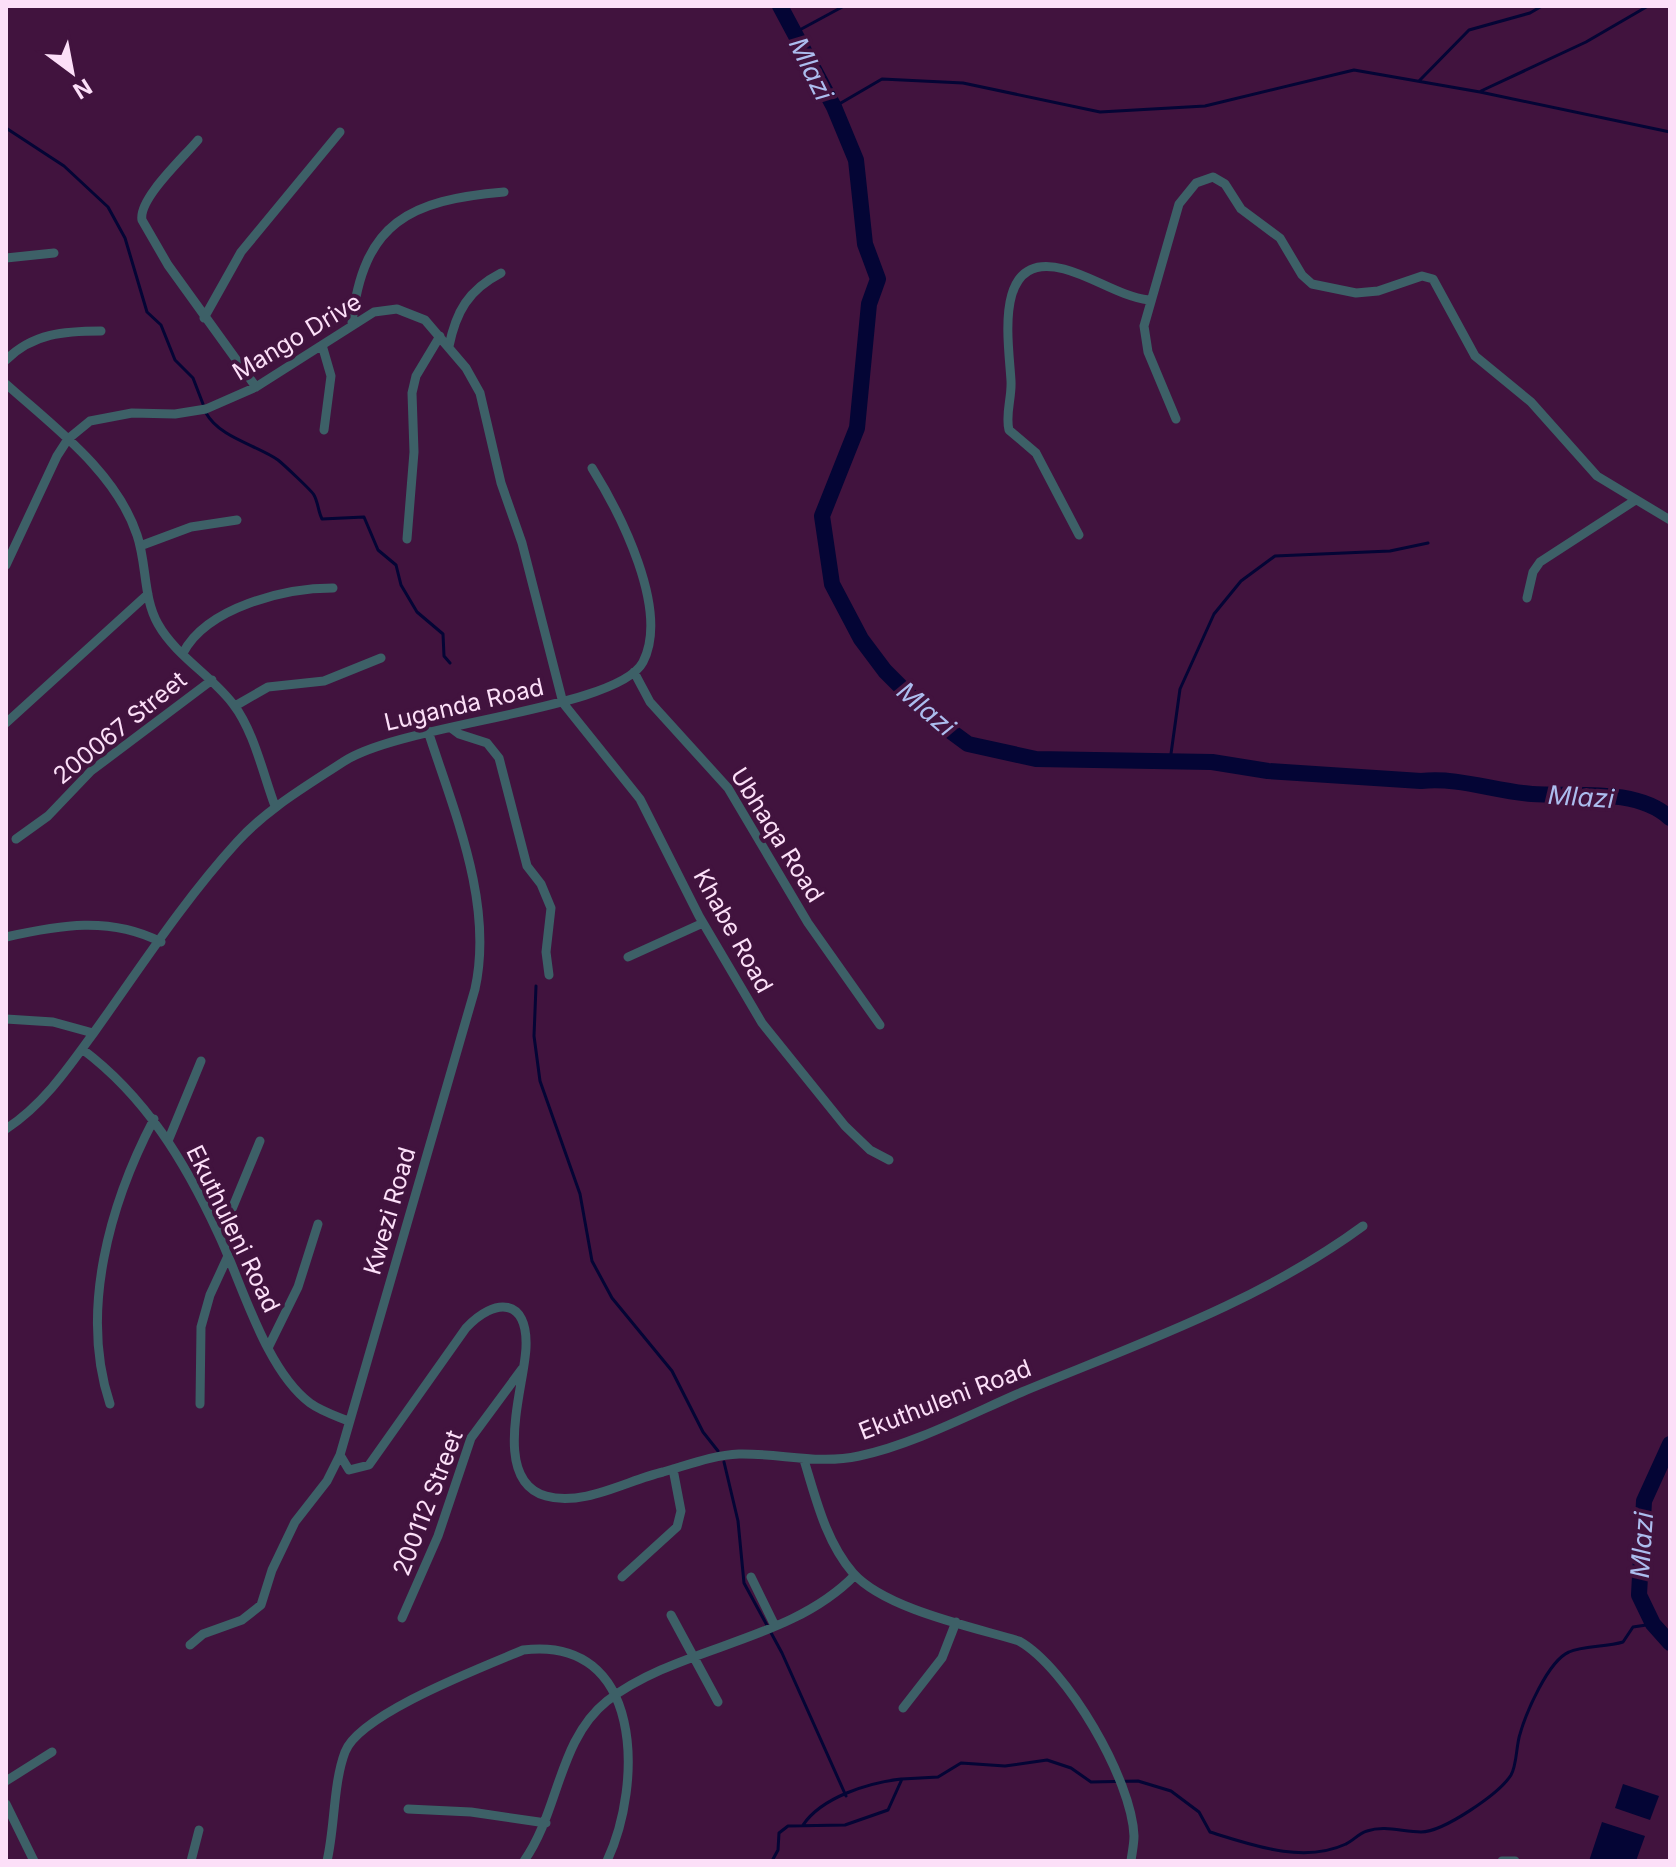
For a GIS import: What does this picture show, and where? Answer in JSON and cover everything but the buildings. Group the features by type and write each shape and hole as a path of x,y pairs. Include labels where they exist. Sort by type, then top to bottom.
{"street":[{"path":"204,318 241,252 340,132"},
{"path":"198,140 148,198 140,213 204,318 256,387"},
{"path":"1176,419 1144,340 1149,300 1179,204 1196,183 1207,177 1225,184 1241,209 1280,238 1302,275 1312,284 1356,293 1378,291 1429,276 1437,284 1455,324 1475,356 1531,402 1597,476 1670,520"},
{"path":"352,323 360,273 382,237 399,221 438,200 504,192"},
{"path":"6,258 54,253"},
{"path":"1079,535 1036,453 1009,430 1011,380 1005,332 1012,298 1019,280 1027,273 1063,269 1111,287 1126,297 1149,300"},
{"path":"449,346 456,314 488,280 501,273"},
{"name":"Mango Drive","path":"68,439 90,421 106,416 190,412 256,387 352,323 374,312 397,309 418,316 449,346 480,393 501,483 522,543 563,703"},
{"path":"6,360 29,342 48,335 101,331"},
{"path":"407,539 414,452 412,393 416,376 440,336"},
{"path":"322,345 331,376 324,430"},
{"path":"6,384 68,439 115,493 128,514 140,546 148,594 157,623 235,706 275,806"},
{"path":"6,565 68,439"},
{"path":"592,468 617,512 645,590 649,637 642,664 634,672"},
{"path":"1527,598 1533,572 1540,562 1634,501"},
{"path":"140,546 191,527 237,520"},
{"path":"183,653 201,631 246,603 333,588"},
{"path":"6,723 148,594"},
{"path":"235,706 268,687 324,681 381,658"},
{"name":"Luganda Road","path":"6,1129 47,1095 234,844 275,806 347,759 395,739 563,703 634,672"},
{"name":"Ubhaqa Road","path":"634,672 650,702 728,788 808,923 880,1025"},
{"name":"200067 Street","path":"16,839 48,816 91,771 212,680"},
{"name":"Khabe Road","path":"563,703 640,799 741,990 789,1057 859,1141 889,1160"},
{"path":"451,728 459,734 487,743 499,758 527,866 541,884 551,908 546,952 549,975"},
{"name":"Kwezi Road","path":"190,1645 203,1634 242,1620 261,1605 272,1570 295,1522 327,1481 340,1455 480,969 480,930 475,893 428,731"},
{"path":"6,937 89,923 129,929 161,942"},
{"path":"628,957 703,923"},
{"path":"6,1019 53,1022 93,1033"},
{"name":"Ekuthuleni Road","path":"82,1049 122,1083 154,1119 168,1141 217,1230 268,1348 309,1402 348,1421"},
{"path":"168,1141 201,1061"},
{"path":"110,1404 100,1362 98,1291 126,1183 154,1119"},
{"path":"217,1230 232,1209 260,1141"},
{"path":"268,1348 298,1287 318,1224"},
{"name":"Ekuthuleni Road","path":"340,1455 349,1470 369,1465 482,1311 504,1306 520,1317 525,1326 524,1366 514,1434 515,1456 530,1486 544,1496 563,1498 590,1494 735,1454 804,1460 862,1456 953,1421 1279,1281 1363,1226"},
{"path":"200,1404 201,1327 210,1295 228,1256"},
{"name":"200112 Street","path":"402,1618 438,1536 471,1438 524,1366"},
{"path":"804,1460 824,1521 855,1575 892,1599 1019,1641 1038,1652 1058,1675 1116,1774 1127,1802 1134,1837 1131,1861"},
{"path":"622,1577 677,1527 681,1511 673,1469"},
{"path":"524,1861 546,1823 572,1744 591,1718 618,1695 693,1659 821,1605 855,1575"},
{"path":"751,1577 775,1626"},
{"path":"671,1615 718,1702"},
{"path":"903,1708 942,1658 956,1622"},
{"path":"327,1861 345,1749 364,1726 382,1714 523,1650 542,1648 587,1660 618,1695 625,1715 624,1803 615,1844 607,1861"},
{"path":"6,1781 52,1752"},
{"path":"6,1804 34,1861"},
{"path":"408,1809 471,1812 546,1823"},
{"path":"191,1861 199,1830"},
{"path":"1502,1861 1515,1861"}],"shaded area":[{"path":"1623,1784 1659,1796 1650,1820 1615,1808"},
{"path":"1602,1822 1645,1836 1636,1861 1589,1861"}],"waterway":[{"name":"Mlazi","path":"780,6 834,107 856,160 865,244 878,279 869,304 857,428 822,516 832,584 861,639 885,671 930,716 968,744 1036,759 1212,762 1268,771 1449,781 1532,794 1622,798 1656,808 1670,818"},
{"path":"794,33 844,6"},
{"path":"1420,80 1469,30 1530,13 1542,6"},
{"path":"1481,91 1586,42 1648,6"},
{"path":"834,107 882,79 963,83 1100,112 1205,106 1354,70 1480,92 1670,132"},
{"path":"6,128 64,166 108,207 125,238 147,312 161,325 175,360 193,378 203,404"},
{"path":"206,413 220,429 278,460 314,495 322,519 364,517 378,550 396,565 401,585 417,612 443,634 444,656 450,663"},
{"path":"1170,761 1180,689 1214,614 1241,581 1275,556 1390,551 1428,543"},
{"path":"536,986 534,1036 540,1081 580,1194 592,1261 612,1298 672,1371 703,1432 718,1451"},
{"name":"Mlazi","path":"1670,1444 1644,1501 1639,1595 1653,1624 1670,1643"},
{"path":"724,1462 738,1521 744,1583 782,1653 846,1796"},
{"path":"772,1861 778,1850 779,1833 788,1826 845,1825 888,1810 902,1779 938,1777 961,1763 1005,1766 1047,1760 1071,1768 1091,1782 1138,1781 1171,1791 1199,1812 1210,1832 1278,1850 1330,1850 1374,1829 1431,1830 1470,1811 1505,1783 1514,1766 1527,1714 1546,1676 1561,1657 1574,1650 1623,1642 1633,1627 1653,1624"},
{"path":"803,1825 811,1815 834,1799 874,1784 901,1779"}]}
